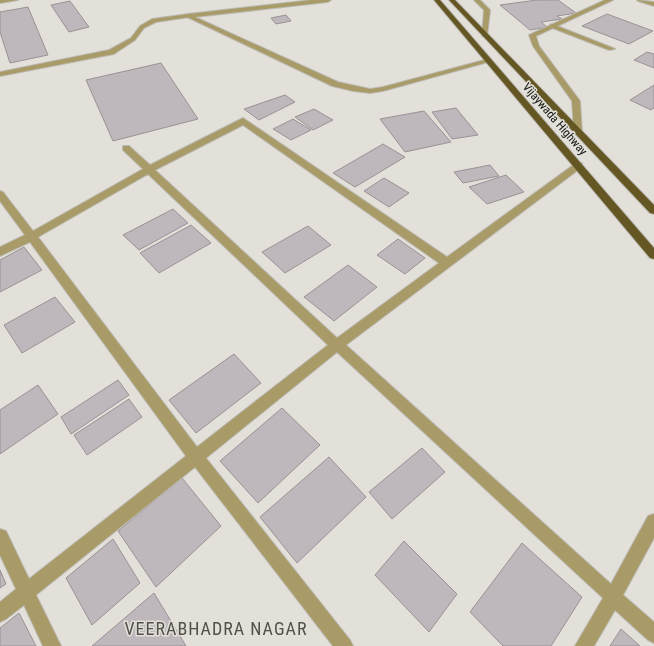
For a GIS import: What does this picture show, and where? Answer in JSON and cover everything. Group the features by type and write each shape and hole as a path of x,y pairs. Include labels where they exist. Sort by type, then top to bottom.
{"highway":[{"name":"Vijaywada Highway","path":"437,0 483,52 488,61 579,165 654,255"},
{"name":"Vijaywada Highway","path":"452,0 654,211"},
{"path":"483,52 498,49"}],"street":[{"path":"0,1 15,0"},
{"path":"0,74 111,52 133,39 142,27 154,20 328,0"},
{"path":"477,0 487,10 486,36"},
{"path":"578,132 576,101 536,46 532,35 610,0"},
{"path":"640,0 654,4"},
{"path":"188,16 285,62 335,84 352,89 370,91 488,61"},
{"path":"552,26 611,49"},
{"path":"0,252 32,236 148,170 243,121 447,263"},
{"path":"126,148 337,346 654,634"},
{"path":"0,613 337,346 579,165"},
{"path":"0,194 196,457 344,646"},
{"path":"584,646 654,522"},
{"path":"0,537 52,646"}],"building":[{"path":"537,0 558,0 576,13 557,16 562,19 541,22 547,27 530,30 500,5"},
{"path":"70,1 89,27 69,32 51,5"},
{"path":"28,7 48,55 10,63 0,32 0,12"},
{"path":"607,14 653,31 629,44 582,26"},
{"path":"286,15 291,21 276,24 271,18"},
{"path":"647,52 654,54 654,68 634,60"},
{"path":"161,63 198,119 113,141 86,80"},
{"path":"654,85 654,108 651,110 630,100"},
{"path":"285,95 295,102 259,120 244,109"},
{"path":"456,108 478,135 452,139 432,112"},
{"path":"314,109 333,120 313,130 295,117"},
{"path":"424,111 451,142 405,152 380,119"},
{"path":"293,119 311,130 291,140 273,129"},
{"path":"383,144 405,157 355,187 333,173"},
{"path":"490,165 499,176 463,183 454,172"},
{"path":"506,175 524,192 487,204 469,187"},
{"path":"384,178 409,193 389,207 364,191"},
{"path":"173,209 188,223 139,250 123,235"},
{"path":"191,225 211,243 159,273 140,253"},
{"path":"308,226 331,245 285,273 262,252"},
{"path":"398,239 425,258 405,274 377,255"},
{"path":"24,247 42,270 0,292 0,260"},
{"path":"348,265 377,287 334,321 304,297"},
{"path":"55,297 75,322 22,353 4,325"},
{"path":"234,354 261,383 196,433 169,400"},
{"path":"118,380 129,395 71,434 61,417"},
{"path":"38,385 58,414 0,454 0,410"},
{"path":"129,399 142,417 87,455 74,435"},
{"path":"282,408 320,445 258,503 220,461"},
{"path":"422,448 445,472 392,519 369,492"},
{"path":"329,457 366,497 297,563 260,517"},
{"path":"182,478 221,526 156,587 118,531"},
{"path":"113,539 140,583 92,625 66,578"},
{"path":"404,541 457,594 429,632 375,575"},
{"path":"522,543 582,597 551,646 503,646 470,612"},
{"path":"0,570 6,584 0,588"},
{"path":"154,593 186,646 92,646"},
{"path":"19,613 36,646 0,646 0,628"},
{"path":"621,629 640,646 610,646"}],"district":[{"name":"VEERABHADRA NAGAR","path":"216,629"}]}
